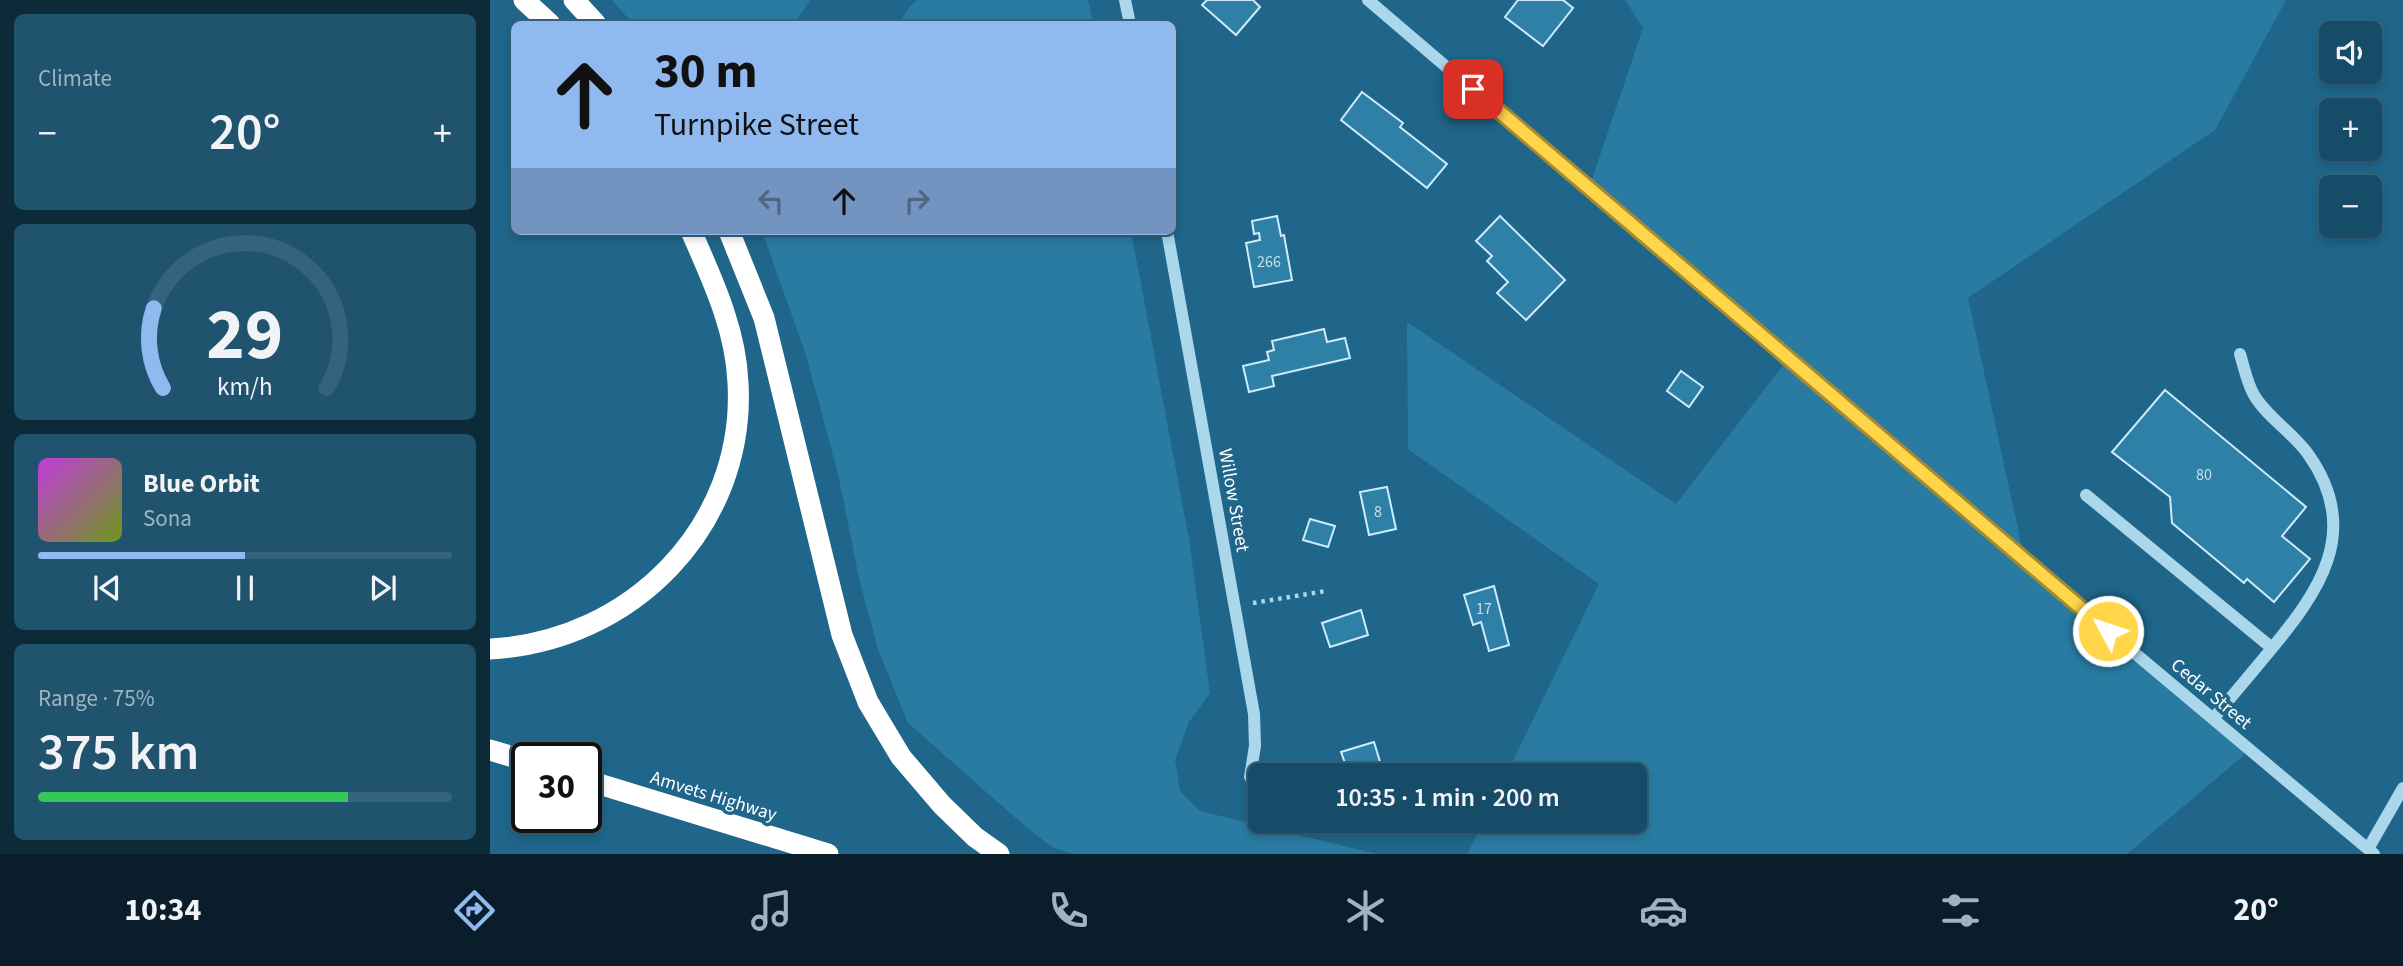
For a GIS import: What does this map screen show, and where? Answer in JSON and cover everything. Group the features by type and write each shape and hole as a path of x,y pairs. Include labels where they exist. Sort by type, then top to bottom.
{"highway":[{"path":"524,0 547,21"},
{"path":"574,0 593,21"},
{"path":"490,649 543,641 603,619 635,599 664,574 687,549 706,518 724,480 735,442 738,383 733,344 715,285 693,235"},
{"path":"731,235 764,318 842,635 868,702 901,757 942,805 975,837 999,854"},
{"path":"490,750 511,756"},
{"name":"Amvets Highway","path":"602,785 828,854"}],"street":[{"path":"1125,0 1129,21"},
{"name":"Cedar Street","path":"1368,0 2025,561 2371,851"},
{"name":"Willow Street","path":"1168,235 1255,722 1252,763"},
{"path":"2213,719 2299,616 2323,575 2332,548 2334,517 2325,487 2308,454 2254,395 2239,354"},
{"path":"2086,495 2272,649"},
{"path":"2371,851 2403,788"}],"path":[{"path":"1235,606 1326,591"}],"shaded area":[{"path":"612,0 810,0 796,21 630,21"},
{"path":"917,0 1088,0 1092,21 901,21"},
{"path":"1625,0 2286,0 2215,130 1968,298 2025,561 2250,750 2127,854 1467,854 1478,833 1647,833 1647,763 1512,763 1599,584 1408,449 1407,322 1676,504 1788,359 1589,188 1643,28"},
{"path":"763,235 1132,235 1189,539 1210,693 1189,722 1175,760 1180,791 1200,811 1248,823 1248,833 1291,833 1377,854 1073,854 1052,847 908,723 878,649 859,578 838,474 806,355"}],"building":[{"path":"1207,0 1253,0 1260,7 1236,35 1202,5"},
{"path":"1518,0 1563,0 1573,8 1543,46 1505,17"},
{"path":"1362,92 1403,123 1400,127 1447,164 1427,188 1341,120"},
{"path":"1277,216 1281,236 1284,235 1292,280 1254,287 1246,243 1260,240 1259,233 1254,234 1252,221"},
{"path":"1500,216 1565,280 1526,320 1497,293 1508,282 1487,261 1492,256 1476,241"},
{"path":"1324,329 1327,342 1345,338 1350,358 1272,376 1274,386 1249,392 1243,366 1269,360 1267,352 1274,350 1272,341"},
{"path":"1681,371 1703,387 1689,407 1667,391"},
{"path":"2165,390 2306,507 2282,536 2310,559 2274,602 2247,579 2244,583 2172,523 2170,497 2112,452"},
{"path":"1387,487 1396,529 1369,535 1360,492"},
{"path":"1310,519 1335,526 1328,547 1303,540"},
{"path":"1494,586 1509,645 1489,651 1481,622 1473,625 1464,595"},
{"path":"1361,610 1368,635 1330,647 1322,623"},
{"path":"1374,742 1380,763 1345,763 1341,752"}],"route":[{"path":"1473,89 2108,631"}]}
